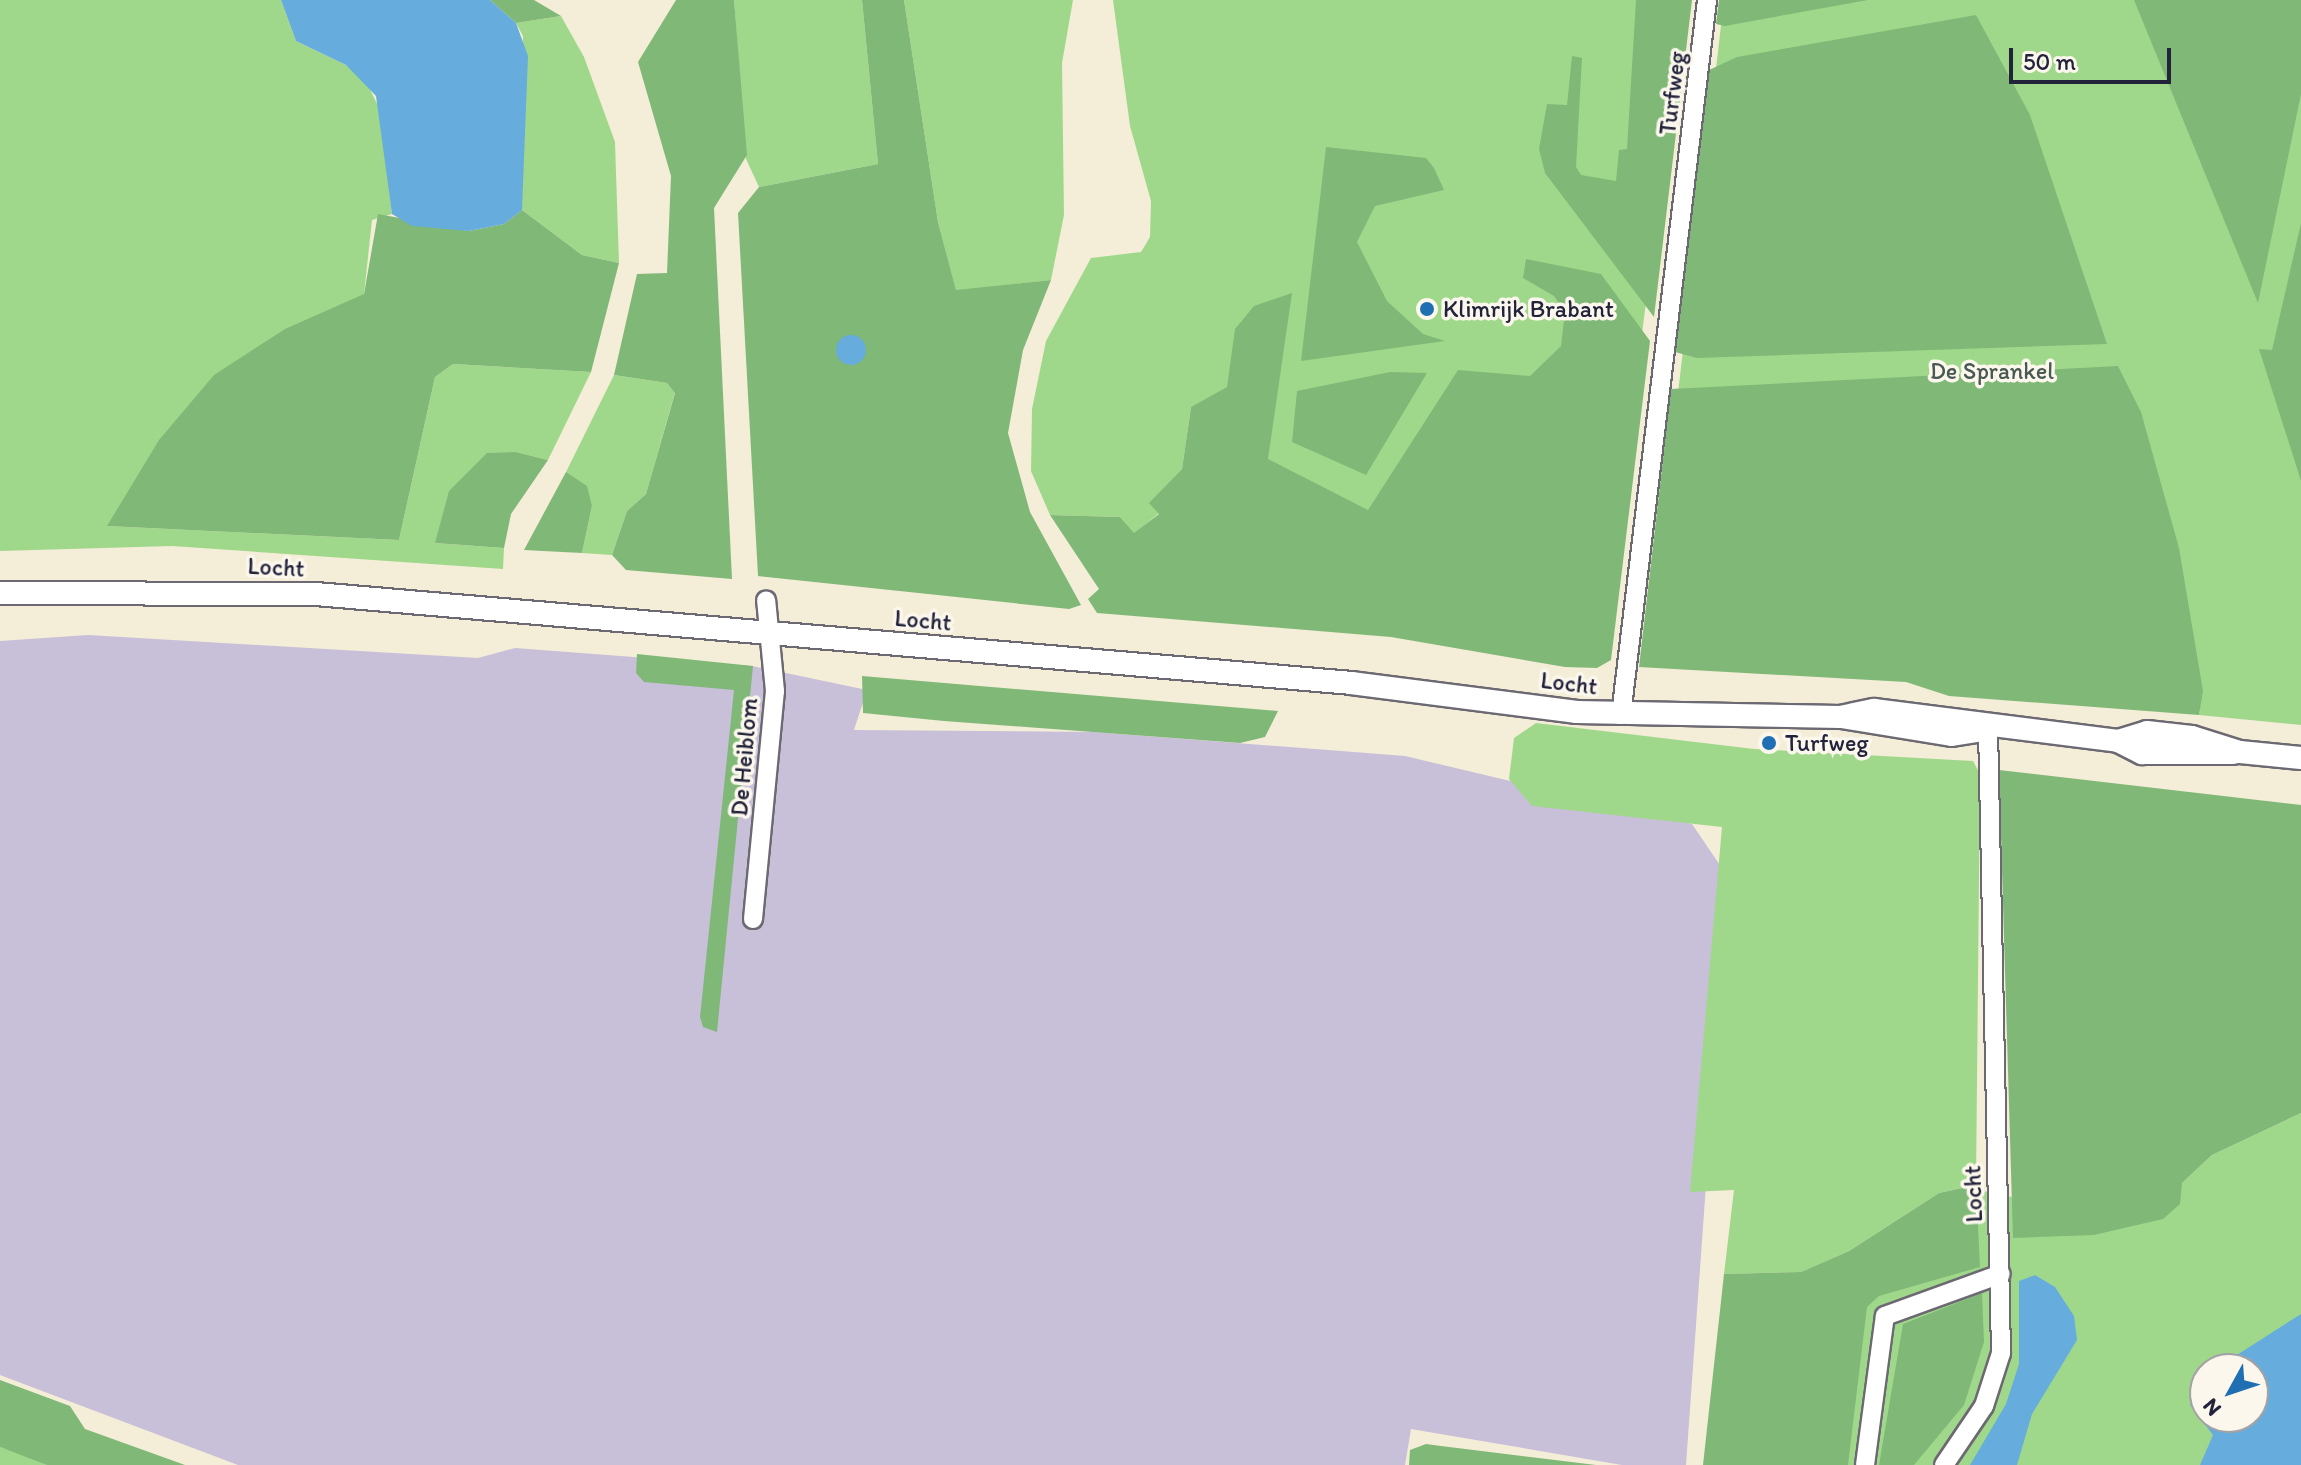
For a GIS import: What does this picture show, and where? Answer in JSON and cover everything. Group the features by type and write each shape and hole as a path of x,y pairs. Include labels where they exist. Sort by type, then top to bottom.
{"street":[{"name":"Turfweg","path":"1621,715 1707,0"},
{"name":"Locht","path":"0,593 316,594 1351,683 1621,715 1840,717 1874,728 1952,735 1988,729 2001,1353 1984,1406 1944,1465"},
{"name":"De Heiblom","path":"753,919 775,691 766,600"},
{"path":"1988,729 2118,741 2142,753 2194,759 2240,752 2301,758"},
{"path":"1865,1465 1885,1316 2001,1274"}],"shaded area":[{"path":"88,635 478,658 515,648 752,666 867,690 854,730 1093,732 1405,756 1692,824 1728,877 1686,1465 1622,1465 1411,1429 1405,1465 238,1465 0,1375 0,641"}],"green space":[{"path":"0,0 281,0 296,41 346,65 366,81 380,110 392,214 372,220 364,294 107,526 399,540 435,377 453,364 591,372 548,460 516,452 435,543 504,548 503,569 172,546 0,551"},
{"path":"490,0 534,0 561,16 516,23"},
{"path":"676,0 734,0 747,155 714,208 732,579 626,570 612,555 627,511 646,494 675,393 667,383 614,375 637,274 667,273 671,176 638,62"},
{"path":"734,0 862,0 878,164 759,187 746,159"},
{"path":"862,0 904,0 938,222 956,290 1051,280 1023,350 1008,433 1030,512 1081,605 1069,609 758,576 738,213 759,187 878,164"},
{"path":"904,0 1073,0 1062,63 1064,215 1051,280 956,291 938,222"},
{"name":"Klimrijk Brabant","path":"1113,0 1685,0 1640,349 1515,635 1191,407 1182,469 1150,503 1159,513 1134,534 1120,517 1050,515 1031,471 1032,409 1046,341 1091,258 1141,252 1150,237 1151,201 1130,126"},
{"path":"1636,0 1692,0 1654,317 1545,173 1539,149 1547,104 1567,105 1572,56 1582,58 1576,167 1581,175 1616,181 1619,150 1627,149"},
{"path":"1719,0 1868,0 1725,26 1716,24"},
{"name":"De Sprankel","path":"1724,0 2301,0 2301,725 2199,715 2200,708 1647,658"},
{"path":"2134,0 2301,0 2301,94 2258,303"},
{"path":"1976,15 2030,115 2107,344 1697,358 1675,352 1707,71 1737,57"},
{"path":"561,16 584,57 615,142 619,263 582,255 522,210 523,36 516,23"},
{"path":"1326,147 1426,158 1434,168 1444,190 1375,206 1357,242 1387,301 1423,334 1445,341 1301,361"},
{"path":"522,210 582,255 619,263 591,372 453,364 435,377 399,540 107,526 159,440 214,375 285,329 364,294 378,214 469,231 504,224"},
{"path":"2301,223 2301,481 2259,349 2272,350"},
{"path":"1526,259 1601,274 1650,341 1611,660 1597,668 1565,667 1391,637 1097,613 1088,599 1099,589 1050,515 1120,517 1134,533 1159,514 1149,503 1182,469 1191,407 1227,387 1235,329 1254,306 1292,293 1268,459 1368,510 1458,370 1530,376 1561,346 1565,312 1554,296 1523,278"},
{"path":"2118,366 2141,412 2179,548 2203,691 2199,715 1949,696 1906,682 1639,667 1671,389"},
{"path":"1390,372 1427,373 1366,475 1292,442 1297,391"},
{"path":"614,375 667,383 675,392 646,494 627,511 612,555 582,553 592,506 566,472"},
{"path":"516,452 548,460 511,514 504,548 435,543 449,491 487,453"},
{"path":"566,472 587,486 592,506 582,553 524,550"},
{"path":"637,654 753,666 717,1032 703,1027 700,1017 734,690 644,682 636,673"},
{"path":"862,676 1278,711 1265,737 1240,743 944,721 863,713"},
{"path":"1536,723 1754,749 1973,761 1980,774 1976,1185 1939,1193 1849,1251 1801,1272 1724,1274 1734,1190 1690,1192 1722,827 1532,806 1509,779 1514,738"},
{"path":"1999,770 2301,805 2301,1113 2212,1155 2182,1183 2180,1204 2163,1219 2094,1235 2013,1238"},
{"path":"2301,1113 2301,1465 1707,1465 1804,1280 1942,1200 1983,1191 2021,1199 2182,1183 2212,1155"},
{"path":"1976,1185 1980,1267 1879,1296 1867,1307 1848,1465 1703,1465 1724,1274 1801,1272 1849,1251 1939,1193"},
{"path":"1982,1293 1984,1342 1964,1405 1914,1465 1879,1465 1903,1324"},
{"path":"0,1380 70,1406 85,1429 185,1465 47,1465 0,1447"},
{"path":"1426,1444 1596,1465 1409,1465 1410,1450"},
{"path":"0,1447 40,1460 47,1465 0,1465"}],"water":[{"path":"281,0 490,0 516,23 528,56 522,210 504,224 469,231 412,226 392,214 376,96 346,65 296,41"},
{"path":"851,335 857,336 865,344 865,356 857,364 851,365 845,364 837,356 836,350 837,344 845,336"},
{"path":"2035,1275 2055,1287 2074,1316 2077,1340 2032,1414 2017,1465 1970,1465 2006,1404 2019,1364 2019,1281"},
{"path":"2301,1314 2301,1465 2200,1465 2211,1433 2269,1433 2269,1353 2240,1353"}],"place":[{"name":"Klimrijk Brabant","path":"1427,309"},
{"name":"Turfweg","path":"1769,743"}]}
